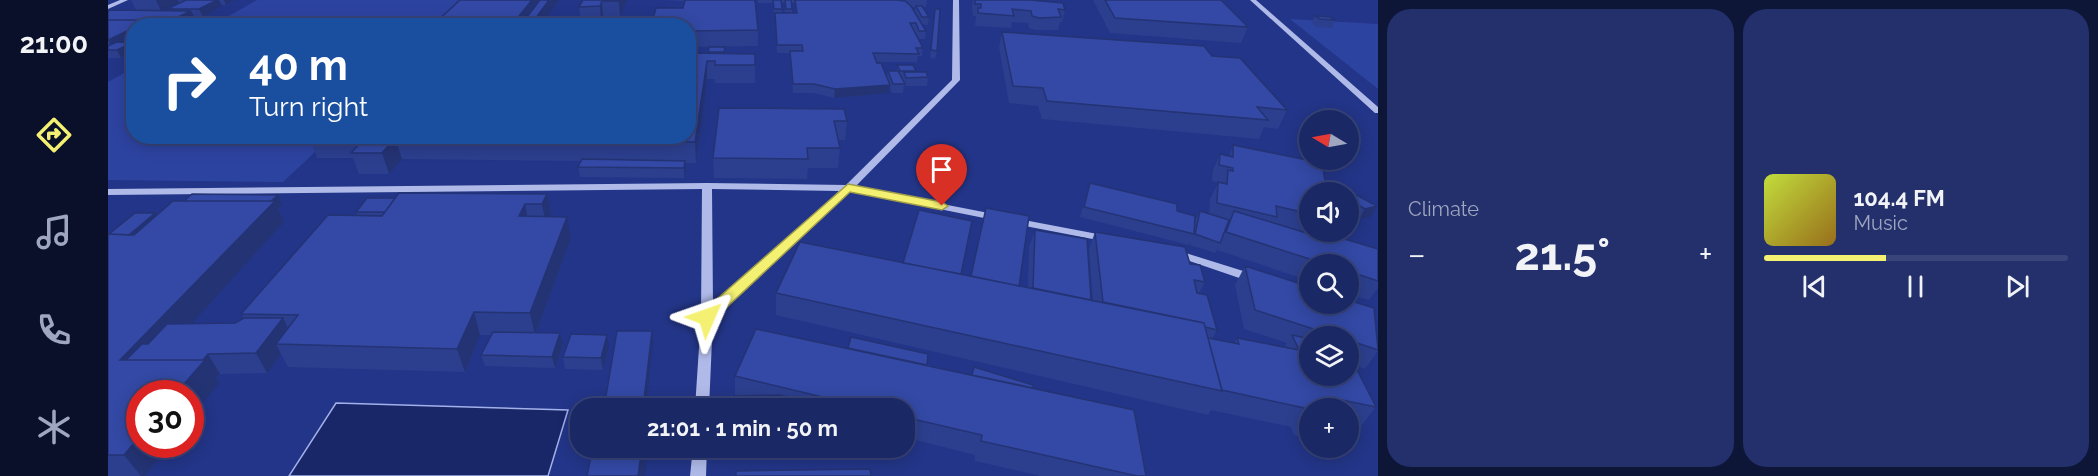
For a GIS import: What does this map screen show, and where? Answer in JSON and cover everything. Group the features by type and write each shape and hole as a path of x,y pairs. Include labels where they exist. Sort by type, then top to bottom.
{"street":[{"path":"108,7 125,0"},
{"path":"707,317 848,188 956,80 956,0"},
{"path":"1253,0 1378,111"},
{"path":"703,398 707,317 707,186"},
{"path":"108,192 707,186 848,188 1118,241"},
{"path":"1165,251 1265,282"},
{"path":"698,476 699,458"}],"shaded area":[{"path":"257,0 473,0 454,18 225,18"},
{"path":"1290,19 1378,24 1378,89"},
{"path":"126,72 126,144 324,144 283,182 108,180 108,82"},
{"path":"336,403 568,410 548,476 289,476"}],"building":[{"path":"186,0 217,0 199,9 167,9"},
{"path":"460,0 532,0 517,18 441,18"},
{"path":"540,0 549,0 536,18 526,18"},
{"path":"583,0 619,1 602,1 600,6 579,7"},
{"path":"685,0 755,0 758,30 696,31 696,18 653,18 656,8 683,8"},
{"path":"773,0 781,0 782,9 774,9"},
{"path":"785,0 791,0 792,9 786,9"},
{"path":"795,0 905,1 911,6 926,31 919,31 916,23 910,23 923,48 916,48 919,54 873,53 877,63 881,63 890,85 835,89 814,84 793,84 790,51 803,51 802,45 777,45 775,13 797,13"},
{"path":"975,0 1030,0 1063,3 1065,10 1058,9 1061,17 1039,18 1032,16 1031,11 1012,9 1014,16 978,13 981,4 975,4"},
{"path":"1105,0 1221,0 1248,27 1115,18"},
{"path":"916,6 922,6 929,17 922,17"},
{"path":"935,9 940,9 937,51 931,50"},
{"path":"108,11 191,11 176,18 108,20"},
{"path":"1315,16 1330,17 1335,20 1320,19"},
{"path":"108,20 126,20 126,31 108,40"},
{"path":"1002,32 1204,46 1212,56 1240,58 1287,110 1257,107 1268,120 1047,101 1043,88 1013,86"},
{"path":"117,42 126,43 126,46 117,50 108,50 108,46"},
{"path":"709,47 725,47 724,52 708,52"},
{"path":"696,53 755,54 755,65 715,65 715,61 707,61 696,135"},
{"path":"897,65 913,65 916,71 900,71"},
{"path":"888,71 898,71 905,84 893,84"},
{"path":"904,72 926,72 928,77 906,78"},
{"path":"719,108 844,109 847,121 834,121 840,148 807,148 808,159 713,158"},
{"path":"359,144 390,144 382,153 351,153"},
{"path":"1233,145 1299,158 1299,170 1323,170 1325,182 1299,182 1299,211 1276,206 1277,217 1217,203 1218,182 1227,184 1228,170 1233,171 1233,168 1219,165 1220,154 1233,157"},
{"path":"582,159 685,161 684,168 578,167"},
{"path":"1090,183 1177,204 1177,211 1195,216 1194,234 1084,207"},
{"path":"399,193 547,194 542,204 525,204 519,216 567,217 530,313 474,312 457,349 276,344 298,315 241,314 328,215 382,216"},
{"path":"192,194 278,195 271,201 184,201"},
{"path":"1359,196 1377,206 1365,209 1359,205"},
{"path":"367,198 395,198 385,212 356,212"},
{"path":"173,201 275,201 120,360 205,360 187,380 126,380 126,453 124,455 108,455 108,234 134,235"},
{"path":"986,208 1029,216 1019,286 971,276"},
{"path":"919,210 972,221 961,274 903,263"},
{"path":"1200,211 1229,220 1220,243 1195,234"},
{"path":"1234,211 1299,231 1299,242 1355,242 1378,249 1378,281 1359,275 1359,254 1299,256 1226,232"},
{"path":"135,213 155,213 129,235 109,234"},
{"path":"1035,230 1087,239 1091,300 1033,288"},
{"path":"1095,232 1185,247 1190,264 1200,265 1205,282 1194,280 1197,293 1207,295 1217,330 1205,327 1204,323 1103,302"},
{"path":"800,242 1204,323 1222,391 776,293"},
{"path":"1245,266 1299,283 1299,314 1359,314 1359,303 1374,308 1378,350 1359,344 1359,326 1304,326 1255,310"},
{"path":"244,318 283,318 256,353 208,354 203,360 126,360 142,344 148,344 167,324 235,323"},
{"path":"756,329 1134,410 1146,476 1137,476 981,441 982,435 915,420 915,398 826,398 735,376"},
{"path":"617,331 652,331 644,398 606,398"},
{"path":"493,332 560,333 552,357 481,355"},
{"path":"571,334 607,335 601,358 563,357"},
{"path":"1292,335 1299,337 1299,350"},
{"path":"851,337 928,354 927,365 848,348"},
{"path":"1208,338 1239,344 1237,338 1299,350 1299,386 1359,386 1359,374 1376,407 1359,404 1359,398 1299,398 1299,407 1222,390"},
{"path":"974,367 1033,385 1033,388 972,375"},
{"path":"779,395 792,398 735,398 735,396"},
{"path":"591,458 640,458 638,476 587,476"},
{"path":"870,469 871,476 736,476 736,471"}],"route":[{"path":"707,317 848,188 942,206"}]}
